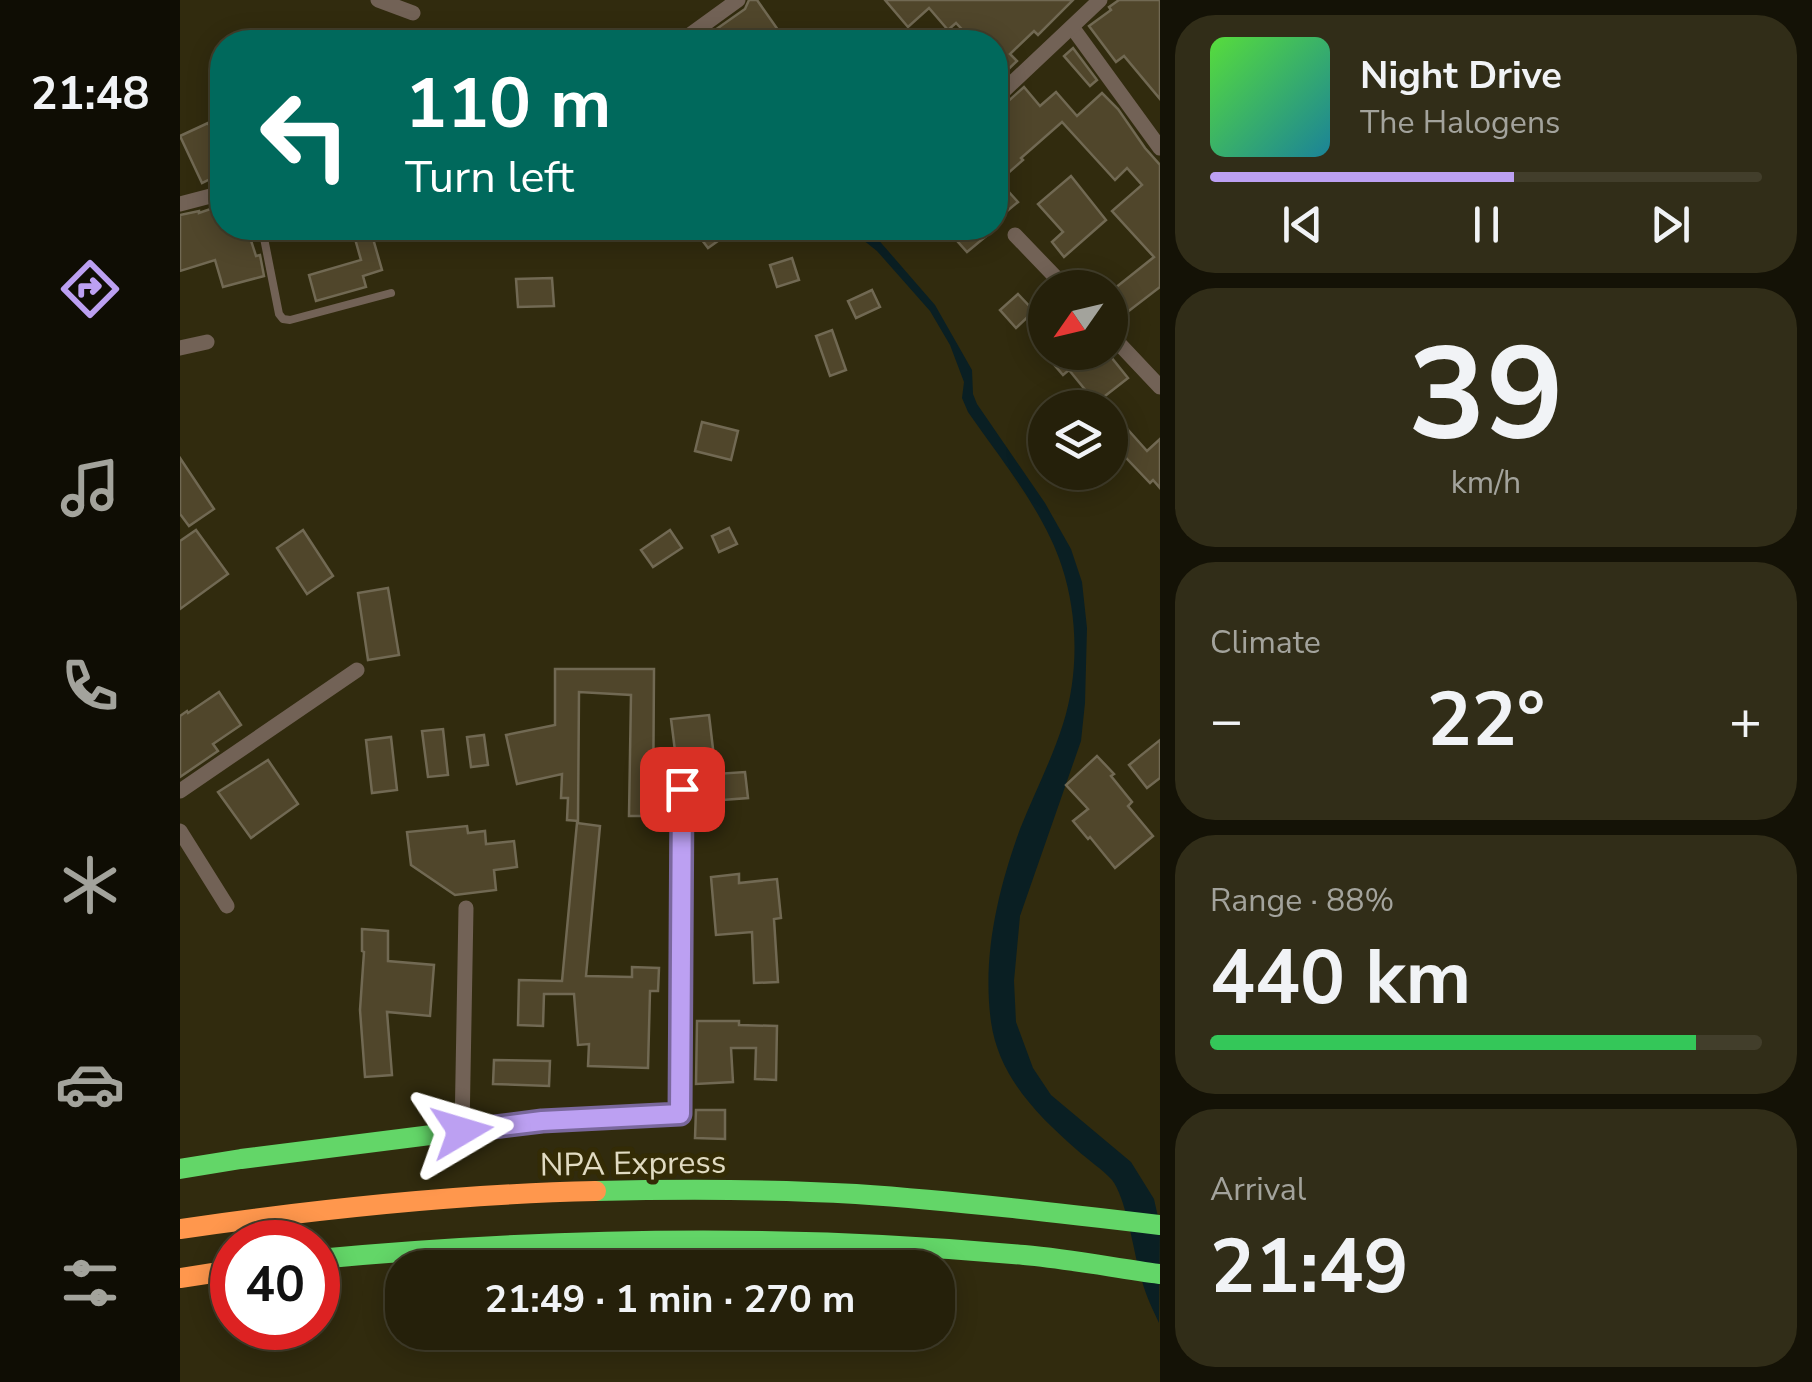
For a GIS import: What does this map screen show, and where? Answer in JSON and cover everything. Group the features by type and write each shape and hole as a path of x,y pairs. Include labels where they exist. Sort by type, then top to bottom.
{"main road":[{"path":"180,1168 542,1121 680,1114 682,789"},
{"name":"NPA Express","path":"180,1229 348,1206 580,1191 813,1192 1160,1225"},
{"path":"340,1257 507,1244 634,1240 848,1242 1026,1255 1160,1274"},
{"path":"180,1278 210,1273"}],"street":[{"path":"378,0 413,12"},
{"path":"697,30 738,0"},
{"path":"1008,86 1100,0"},
{"path":"1072,27 1160,148"},
{"path":"180,204 210,196"},
{"path":"1015,235 1049,270"},
{"path":"180,348 208,342"},
{"path":"1128,353 1160,387"},
{"path":"180,791 357,670"},
{"path":"180,831 227,906"},
{"path":"462,1131 466,908"}],"lane":[{"path":"264,240 279,314 284,319 391,293"}],"water":[{"path":"863,240 879,240 935,305 972,370 977,404 1028,478 1028,490 1036,490 1045,503 1071,549 1082,582 1087,628 1081,741 1020,916 1014,981 1016,1022 1033,1068 1051,1095 1131,1162 1154,1199 1160,1226 1159,1323 1144,1287 1126,1214 1112,1180 1048,1123 1022,1094 995,1042 989,973 999,899 1020,829 1059,737 1068,705 1074,625 1062,567 1045,526 968,412 962,398 964,382 950,345 930,311"}],"building":[{"path":"749,0 757,0 778,30 715,30 745,9"},
{"path":"885,0 1073,0 1038,35 1034,31 1010,54 1017,61 1008,70 1008,30 963,30 956,23 948,30 929,8 908,27"},
{"path":"1119,0 1160,0 1160,99 1124,56 1116,62 1089,26"},
{"path":"1073,48 1097,80 1090,86 1064,56"},
{"path":"1024,87 1040,106 1056,92 1077,116 1102,93 1160,165 1160,287 1128,312 1128,278 1154,257 1112,211 1142,185 1127,168 1115,180 1062,122 1008,173 1008,101"},
{"path":"208,123 210,179 202,183 180,136"},
{"path":"1071,176 1106,220 1064,257 1052,242 1063,232 1038,204"},
{"path":"1008,191 1018,202 1008,210"},
{"path":"210,209 210,240 251,240 256,256 260,255 264,276 223,287 215,260 180,271 180,215"},
{"path":"355,240 373,240 382,270 363,276 366,287 316,301 309,275 361,260"},
{"path":"702,240 719,240 708,248"},
{"path":"956,240 982,240 967,252"},
{"path":"792,258 799,280 777,287 770,265"},
{"path":"552,278 554,306 518,307 516,279"},
{"path":"872,290 880,307 856,318 848,301"},
{"path":"1018,294 1028,305 1028,317 1016,328 1000,310"},
{"path":"832,330 846,370 830,376 816,336"},
{"path":"1069,370 1122,370 1128,378 1113,390 1085,390"},
{"path":"702,422 738,431 731,460 695,451"},
{"path":"1128,430 1147,451 1160,439 1160,488 1153,480 1150,483 1128,460"},
{"path":"180,458 214,509 189,526 180,514"},
{"path":"729,528 737,544 719,552 712,536"},
{"path":"196,530 228,574 180,609 180,541"},
{"path":"303,530 333,576 307,594 277,548"},
{"path":"670,530 682,548 653,567 641,550"},
{"path":"388,588 399,655 368,660 358,593"},
{"path":"555,669 654,669 653,816 629,816 631,695 579,692 578,821 567,820 568,798 561,798 562,774 517,784 506,735 555,725"},
{"path":"219,692 241,725 213,744 218,751 180,777 180,716"},
{"path":"709,715 716,774 745,772 748,798 696,802 688,758 676,759 671,719"},
{"path":"443,729 448,775 428,777 422,731"},
{"path":"484,735 488,765 471,767 467,737"},
{"path":"391,737 397,790 372,793 366,740"},
{"path":"1160,740 1160,778 1147,788 1129,765"},
{"path":"1097,756 1114,774 1111,776 1132,802 1128,806 1153,836 1115,868 1073,821 1088,809 1066,785"},
{"path":"268,760 298,804 251,838 218,792"},
{"path":"577,823 600,826 586,976 632,977 632,967 659,968 658,991 650,991 648,1068 588,1066 589,1044 578,1045 574,994 544,994 543,1026 518,1025 519,980 562,981"},
{"path":"467,826 468,833 485,831 486,844 514,841 517,867 494,870 496,890 455,895 411,865 407,832"},
{"path":"739,874 739,883 777,879 781,918 774,919 778,982 754,983 752,932 716,935 711,877"},
{"path":"362,929 388,931 388,961 434,965 430,1016 387,1012 392,1075 365,1077 360,1010"},
{"path":"697,1021 777,1026 776,1080 755,1079 756,1048 731,1048 733,1082 696,1084"},
{"path":"494,1060 550,1061 549,1086 493,1084"},
{"path":"696,1110 725,1110 725,1139 695,1138"}],"traffic: fast":[{"path":"180,1169 542,1121 680,1114 682,789"},
{"path":"596,1191 856,1194 1160,1225"},
{"path":"340,1257 583,1242 760,1241 1024,1255 1160,1274"}],"traffic: slow":[{"path":"180,1229 387,1204 596,1191"},
{"path":"180,1278 210,1273"}],"route":[{"path":"462,1131 542,1121 680,1114 682,789"}]}
